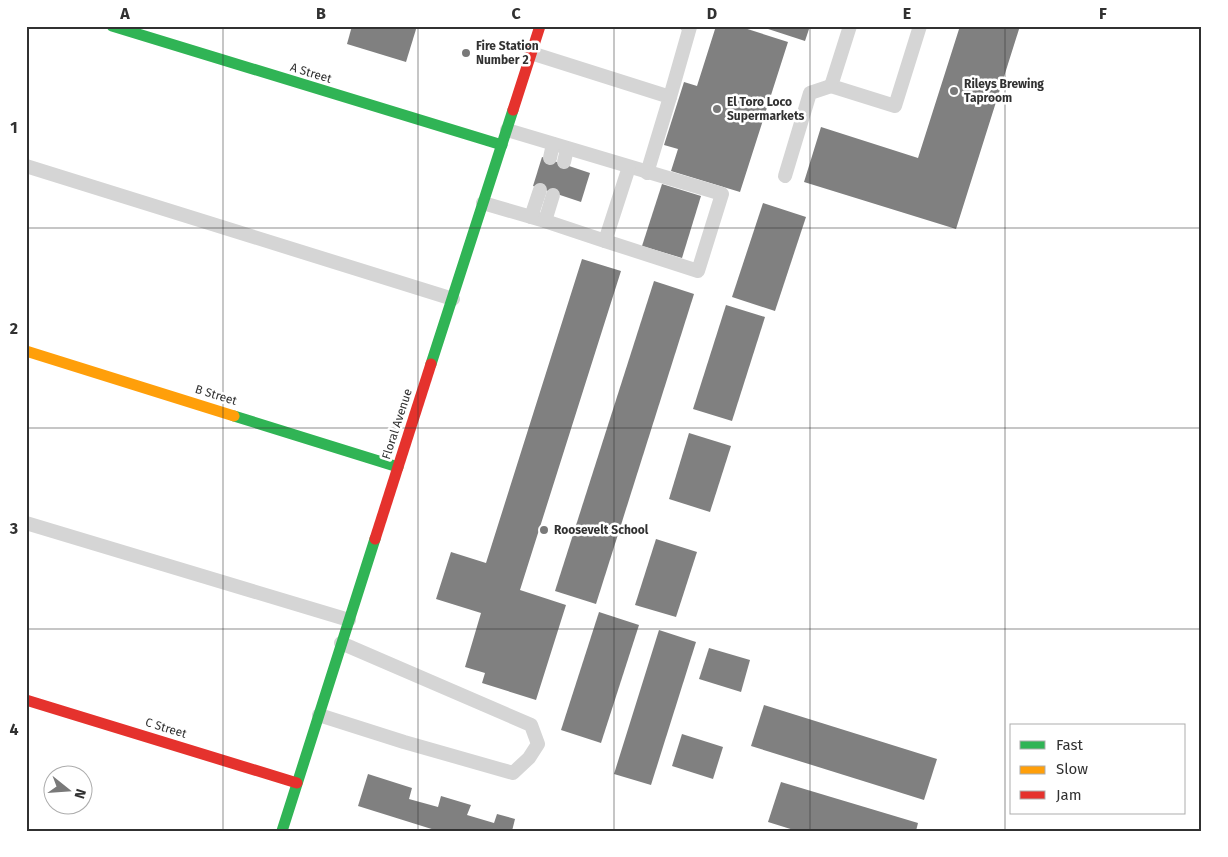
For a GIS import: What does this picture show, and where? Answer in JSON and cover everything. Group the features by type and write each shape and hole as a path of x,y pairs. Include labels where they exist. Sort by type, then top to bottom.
{"street":[{"name":"A Street","path":"112,26 502,145"},
{"name":"Floral Avenue","path":"282,831 540,26"},
{"name":"B Street","path":"26,350 398,467"},
{"name":"C Street","path":"26,700 298,783"}],"lane":[{"path":"647,173 690,27 687,26"},
{"path":"831,86 850,26"},
{"path":"785,176 810,93 831,86 895,106 920,26"},
{"path":"532,53 670,97"},
{"path":"483,203 545,221 698,271 722,194 629,167 566,156 507,130"},
{"path":"26,166 453,299"},
{"path":"605,241 629,167"},
{"path":"531,217 540,190"},
{"path":"545,221 553,195"},
{"path":"26,523 349,620"},
{"path":"319,715 404,742 513,773 529,758 538,744 531,725 341,643"}],"building":[{"path":"352,26 417,26 406,62 347,44"},
{"path":"716,26 738,26 788,42 740,192 671,171 678,149 664,145 684,82 697,86"},
{"path":"759,26 810,26 805,41"},
{"path":"960,26 1020,26 956,229 804,182 821,127 918,158"},
{"path":"542,157 590,173 581,202 533,186"},
{"path":"662,184 701,196 682,258 642,246"},
{"path":"763,203 806,217 775,311 732,297"},
{"path":"582,259 621,271 520,590 566,605 536,700 482,683 485,673 465,667 481,613 436,599 451,552 486,563"},
{"path":"654,281 694,294 596,604 555,591"},
{"path":"726,305 765,317 732,421 693,409"},
{"path":"689,433 731,446 710,512 669,499"},
{"path":"656,539 697,552 676,617 635,605"},
{"path":"599,612 639,625 601,743 561,730"},
{"path":"659,630 696,642 651,785 614,774"},
{"path":"709,648 750,660 741,692 699,679"},
{"path":"764,705 937,759 924,800 751,746"},
{"path":"682,734 723,747 713,779 672,766"},
{"path":"368,774 412,788 409,799 438,807 441,796 471,805 467,815 494,823 497,814 515,819 512,831 438,831 358,806"},
{"path":"781,782 918,823 916,831 797,831 768,822"}],"traffic: fast":[{"path":"112,26 502,145"},
{"path":"431,364 513,110"},
{"path":"234,416 398,467"},
{"path":"282,831 375,539"}],"traffic: slow":[{"path":"26,351 234,416"}],"traffic: jam":[{"path":"513,110 540,26"},
{"path":"375,539 431,364"},
{"path":"26,700 297,783"}],"place":[{"name":"Fire Station Number 2","path":"466,53"},
{"name":"Rileys Brewing Taproom","path":"954,91"},
{"name":"El Toro Loco Supermarkets","path":"717,109"},
{"name":"Roosevelt School","path":"544,530"}]}
